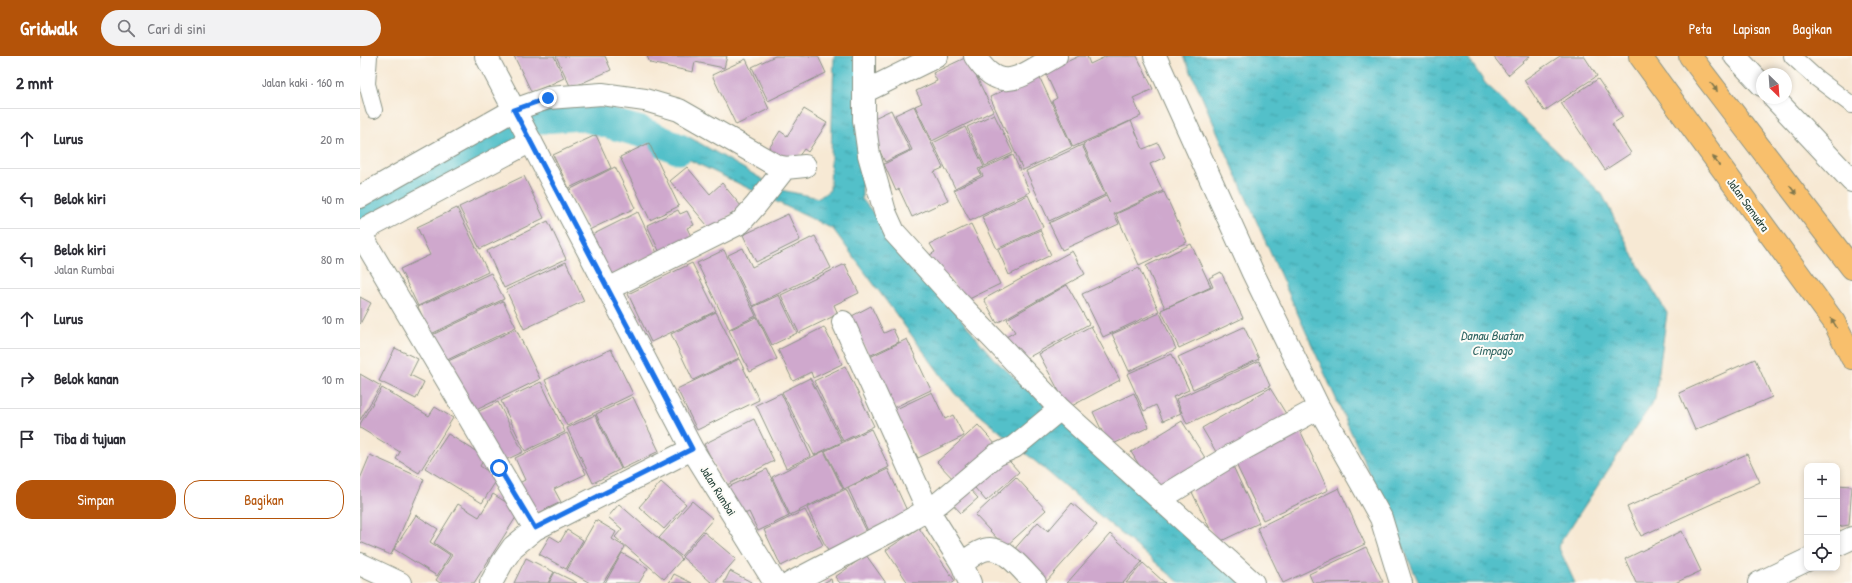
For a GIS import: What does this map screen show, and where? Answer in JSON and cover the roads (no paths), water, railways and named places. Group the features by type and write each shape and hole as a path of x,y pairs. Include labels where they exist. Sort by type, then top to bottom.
{"main road":[{"name":"Jalan Samudra","path":"1640,56 1834,322 1852,358"},
{"path":"1690,56 1852,268"}],"street":[{"name":"Jalan Rumbai","path":"486,56 692,449 775,583"},
{"path":"864,56 864,120 869,155 885,212 894,232 1058,411 1160,498 1253,583"},
{"path":"864,92 937,56"},
{"path":"975,56 982,68 992,77 1004,81 1014,78 1056,56"},
{"path":"1155,56 1253,273 1319,408 1380,518 1401,583"},
{"path":"1734,56 1756,79"},
{"path":"535,528 360,233 522,124 548,98 602,94 644,100 679,110 787,173 740,223 608,289"},
{"path":"1780,104 1852,182"},
{"path":"360,197 522,124"},
{"path":"843,322 928,510 966,574"},
{"path":"1160,498 1227,458 1319,408"},
{"path":"791,583 928,510 954,491 996,455 1014,447 1058,411"},
{"path":"491,583 513,547 535,528 692,449"},
{"path":"1840,544 1852,538"},
{"path":"966,574 977,553 989,549 1000,553 1013,561 1035,583"},
{"path":"1759,583 1804,561"},
{"path":"360,564 400,583"}],"lane":[{"path":"370,56 367,84 374,110"},
{"path":"1792,56 1815,77 1852,104"}],"water":[{"path":"834,56 861,56 862,199 993,358 1242,583 1180,583 955,394 833,229 640,136 644,118 689,137 781,190 819,198 830,190"},
{"name":"Danau Buatan Cimpago","path":"1184,56 1467,56 1485,83 1602,194 1636,261 1667,313 1655,399 1558,546 1575,583 1419,583 1274,261"}],"waterway":[{"path":"360,209 531,119 580,115 641,132 679,149"}]}
